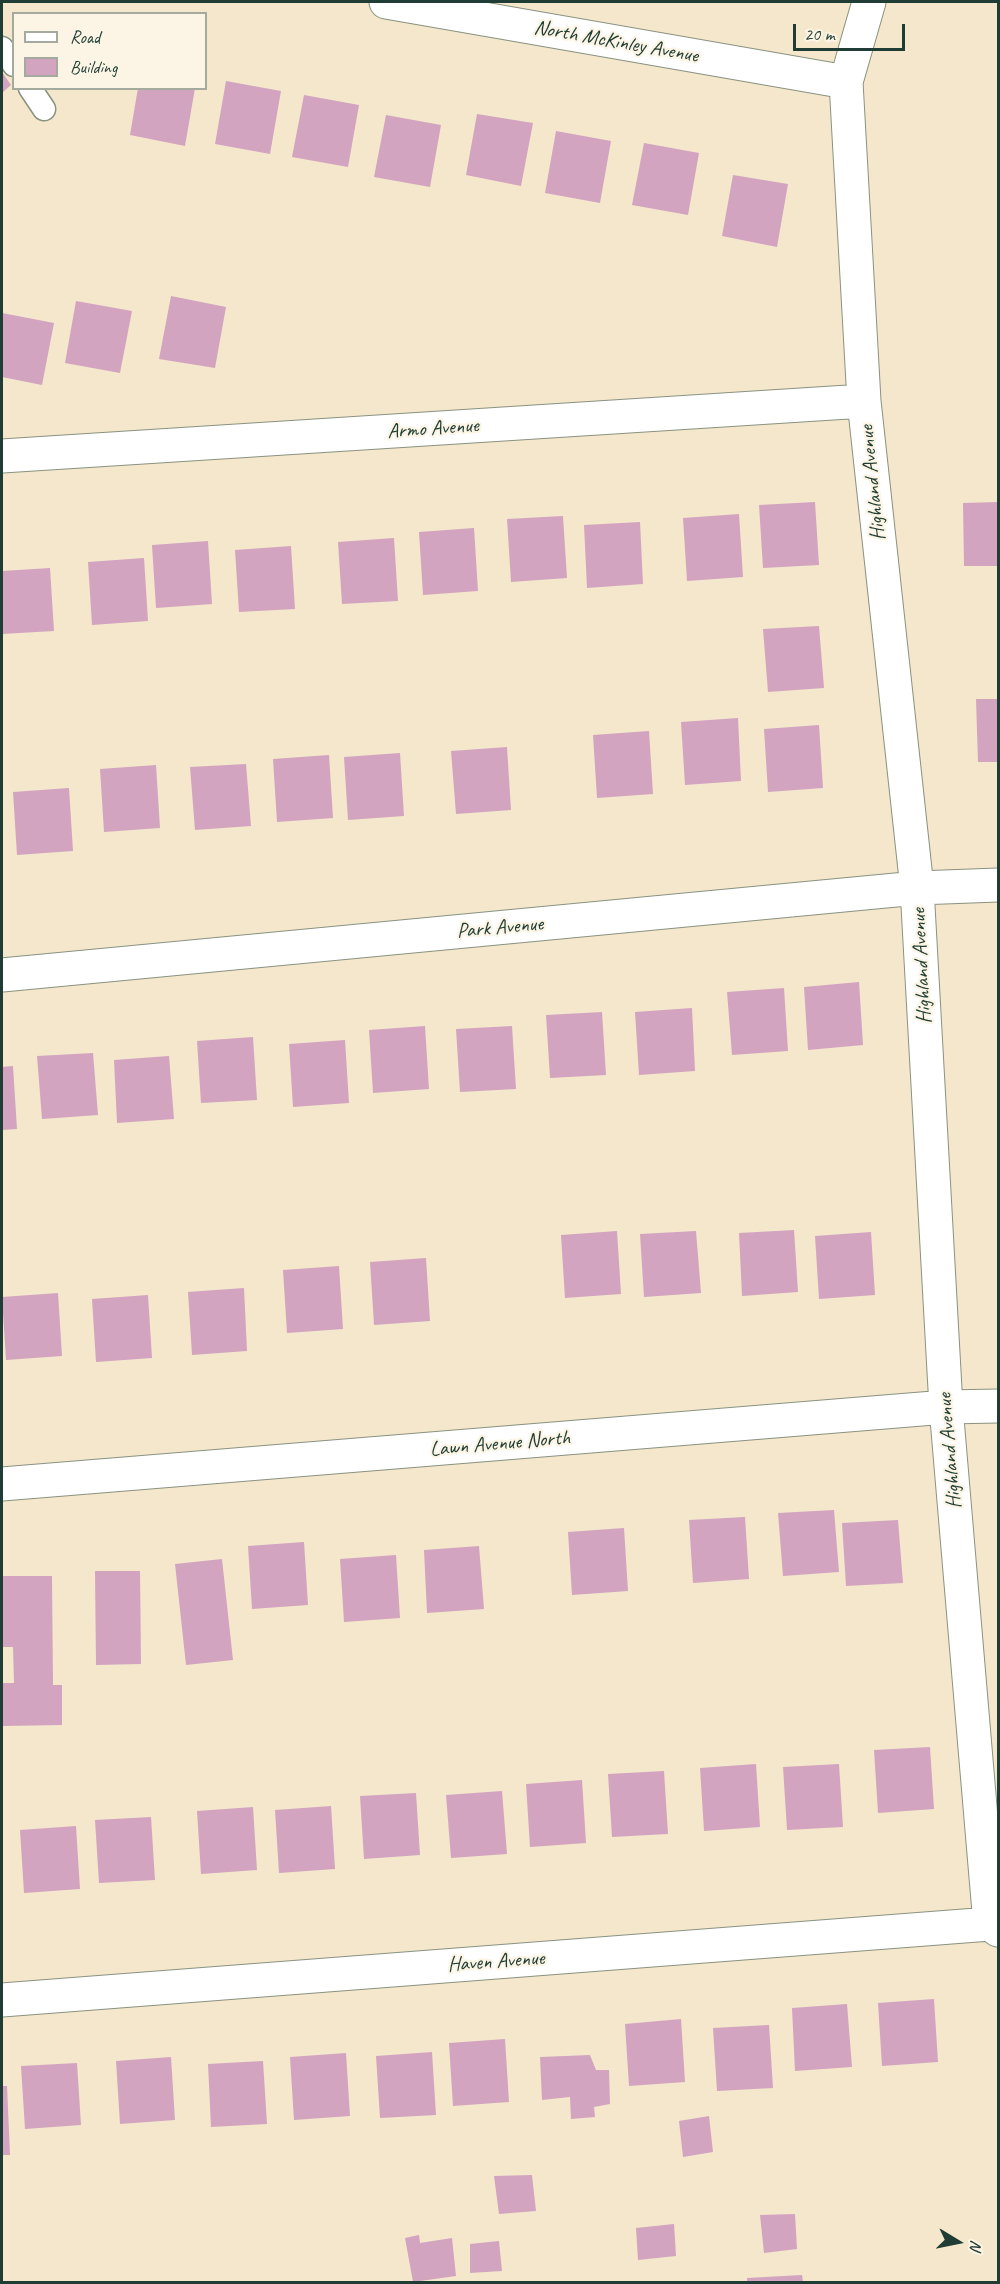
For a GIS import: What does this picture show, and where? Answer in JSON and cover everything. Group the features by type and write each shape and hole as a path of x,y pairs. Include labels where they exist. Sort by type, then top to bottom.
{"street":[{"name":"North McKinley Avenue","path":"386,2 846,82"},
{"name":"Highland Avenue","path":"869,2 846,82 864,401 917,888 946,1407 994,1927"},
{"name":"Armo Avenue","path":"2,456 864,401"},
{"name":"Park Avenue","path":"2,975 917,888 999,885"},
{"name":"Lawn Avenue North","path":"2,1484 946,1407 999,1406"},
{"name":"Haven Avenue","path":"2,2000 994,1927"}],"lane":[{"path":"2,48 12,62"},
{"path":"31,90 44,109"}],"building":[{"path":"2,72 11,85 2,93"},
{"path":"226,81 281,91 270,154 215,144"},
{"path":"138,90 195,90 185,146 130,135"},
{"path":"304,95 359,105 348,167 292,157"},
{"path":"477,114 533,123 521,186 466,175"},
{"path":"386,115 441,125 430,187 374,177"},
{"path":"556,131 611,141 600,203 545,193"},
{"path":"644,143 699,153 688,215 632,205"},
{"path":"733,175 788,184 777,247 722,236"},
{"path":"171,296 226,307 215,368 159,359"},
{"path":"76,301 132,311 120,373 65,363"},
{"path":"2,313 54,323 42,385 2,377"},
{"path":"815,502 819,565 763,568 759,505"},
{"path":"998,502 998,566 964,566 963,503"},
{"path":"739,514 743,577 687,581 683,518"},
{"path":"563,516 567,578 511,582 507,519"},
{"path":"640,522 643,584 587,588 584,525"},
{"path":"474,528 478,591 423,595 419,532"},
{"path":"394,538 398,601 342,604 338,542"},
{"path":"208,541 212,604 156,608 152,545"},
{"path":"291,546 295,609 239,612 235,550"},
{"path":"144,558 148,621 92,625 88,562"},
{"path":"50,568 54,631 2,634 2,571"},
{"path":"819,626 824,688 768,692 763,629"},
{"path":"976,699 998,699 998,762 978,762"},
{"path":"738,718 741,781 685,785 681,722"},
{"path":"819,725 823,788 768,792 764,729"},
{"path":"649,731 653,794 597,798 593,735"},
{"path":"507,747 511,810 456,814 451,751"},
{"path":"400,753 404,816 348,820 344,757"},
{"path":"329,755 333,818 277,822 273,759"},
{"path":"246,764 251,826 195,830 190,767"},
{"path":"156,765 160,828 104,832 100,769"},
{"path":"69,788 73,851 17,855 13,792"},
{"path":"859,982 863,1045 808,1050 804,987"},
{"path":"784,988 788,1051 732,1055 727,992"},
{"path":"692,1008 695,1071 639,1075 635,1012"},
{"path":"602,1012 606,1075 550,1078 546,1015"},
{"path":"425,1026 429,1089 373,1093 369,1030"},
{"path":"512,1026 516,1089 460,1092 456,1029"},
{"path":"253,1037 257,1100 201,1103 197,1041"},
{"path":"345,1040 349,1103 293,1107 289,1044"},
{"path":"93,1053 98,1115 42,1119 37,1056"},
{"path":"169,1056 174,1119 117,1123 114,1060"},
{"path":"13,1066 17,1129 2,1130 2,1067"},
{"path":"794,1230 798,1292 742,1296 739,1233"},
{"path":"617,1231 621,1294 565,1298 561,1235"},
{"path":"696,1231 701,1293 644,1297 640,1234"},
{"path":"871,1232 875,1295 819,1299 815,1236"},
{"path":"426,1258 430,1321 374,1325 370,1262"},
{"path":"339,1266 343,1329 287,1333 283,1270"},
{"path":"244,1288 247,1351 192,1355 188,1292"},
{"path":"58,1293 62,1356 6,1360 2,1297"},
{"path":"148,1295 152,1358 96,1362 92,1299"},
{"path":"834,1510 839,1572 783,1576 778,1513"},
{"path":"745,1517 749,1579 693,1583 689,1520"},
{"path":"898,1520 903,1583 846,1586 842,1523"},
{"path":"624,1528 628,1591 572,1595 568,1532"},
{"path":"304,1542 308,1605 252,1609 248,1546"},
{"path":"479,1546 484,1609 427,1613 424,1550"},
{"path":"396,1555 400,1618 344,1622 340,1559"},
{"path":"222,1559 233,1660 186,1665 175,1564"},
{"path":"95,1571 140,1571 141,1664 96,1665"},
{"path":"2,1576 52,1576 53,1685 62,1685 62,1725 2,1726 2,1683 14,1683 13,1647 2,1647"},
{"path":"930,1747 934,1809 878,1813 874,1750"},
{"path":"756,1764 760,1827 704,1831 700,1768"},
{"path":"839,1764 843,1827 787,1830 783,1767"},
{"path":"664,1771 668,1834 612,1837 608,1774"},
{"path":"582,1780 586,1843 530,1847 526,1784"},
{"path":"502,1791 507,1854 451,1858 446,1795"},
{"path":"416,1793 420,1855 364,1859 360,1796"},
{"path":"331,1806 335,1869 279,1873 275,1810"},
{"path":"253,1807 257,1870 201,1874 197,1811"},
{"path":"151,1817 155,1880 99,1883 95,1820"},
{"path":"76,1826 80,1889 24,1893 20,1830"},
{"path":"934,1999 938,2062 882,2066 878,2003"},
{"path":"847,2004 852,2067 795,2071 792,2008"},
{"path":"681,2019 685,2082 629,2086 625,2024"},
{"path":"769,2025 773,2088 717,2091 713,2028"},
{"path":"505,2039 509,2102 453,2106 449,2043"},
{"path":"432,2052 436,2115 380,2118 376,2056"},
{"path":"346,2053 350,2116 294,2120 290,2057"},
{"path":"590,2055 596,2070 609,2070 610,2104 594,2107 595,2117 571,2119 570,2097 542,2100 540,2057"},
{"path":"171,2057 175,2120 120,2124 116,2061"},
{"path":"263,2061 267,2124 211,2127 208,2064"},
{"path":"77,2063 81,2125 25,2129 21,2066"},
{"path":"2,2086 7,2086 10,2155 2,2155"},
{"path":"709,2116 713,2152 683,2157 679,2121"},
{"path":"532,2175 536,2211 499,2214 494,2176"},
{"path":"795,2214 797,2249 764,2253 760,2215"},
{"path":"674,2224 676,2256 638,2260 636,2228"},
{"path":"419,2235 420,2243 452,2238 456,2276 413,2282 405,2238"},
{"path":"499,2241 502,2271 470,2273 470,2244"},
{"path":"802,2275 803,2282 747,2282 747,2278"}]}
